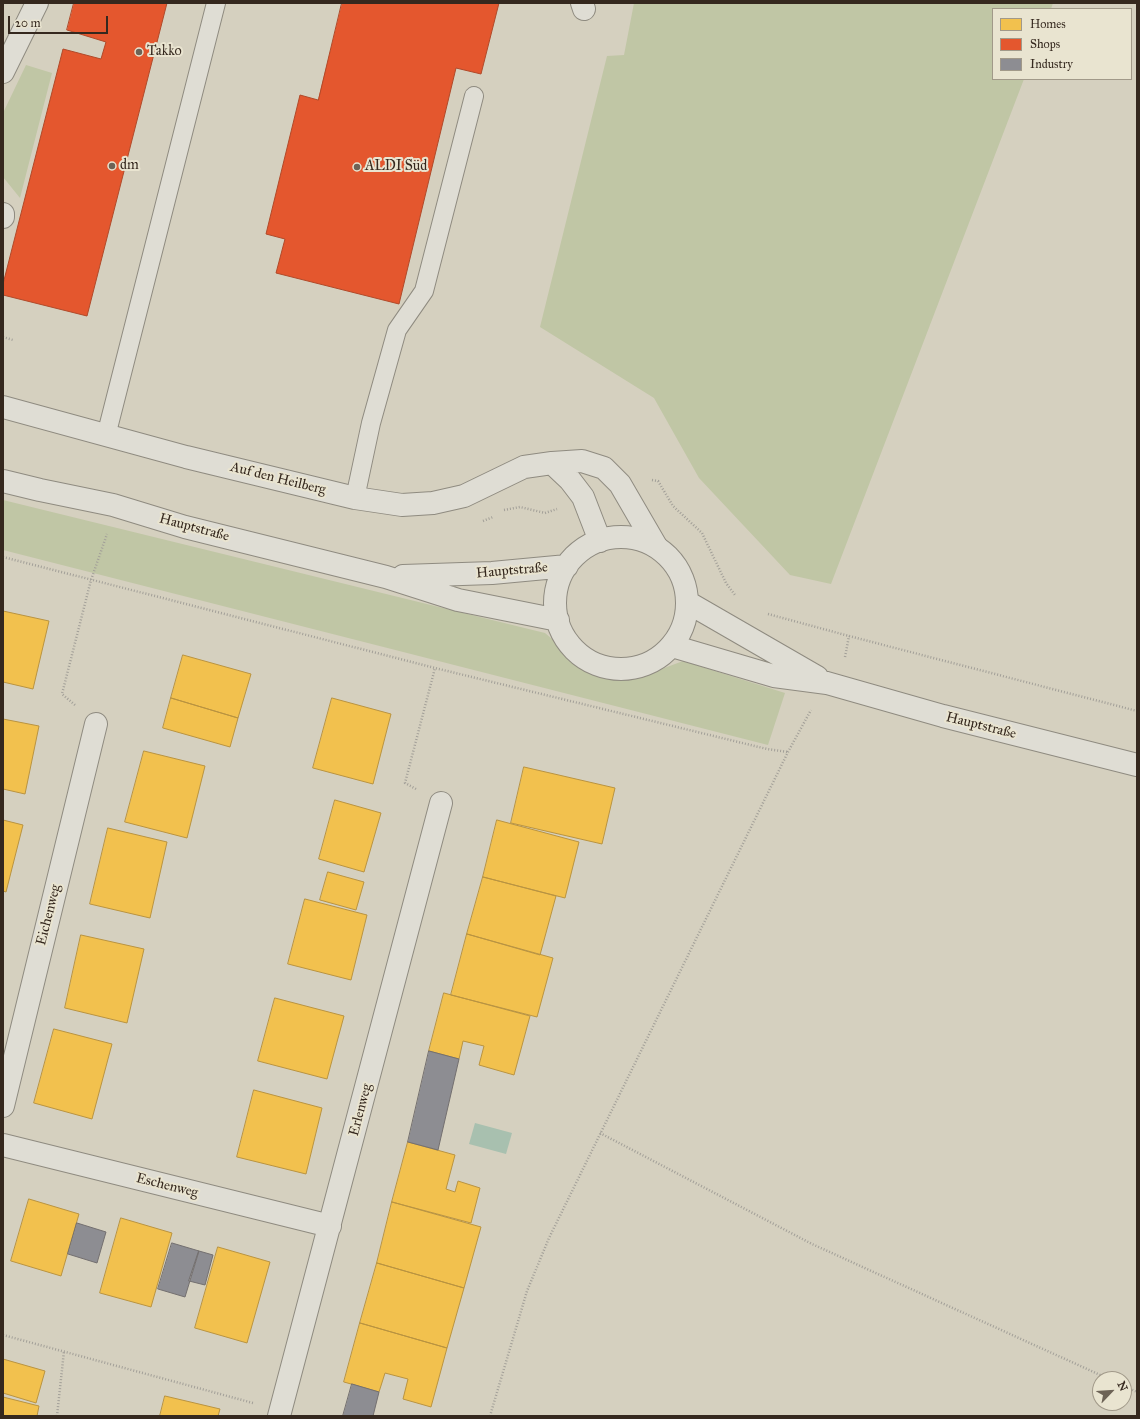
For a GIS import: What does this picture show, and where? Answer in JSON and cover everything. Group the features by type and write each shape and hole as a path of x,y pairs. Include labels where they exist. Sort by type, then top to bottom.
{"street":[{"path":"3,72 37,3"},
{"name":"Auf den Heilberg","path":"3,407 186,457 355,498 402,505 433,504 464,496 524,467 582,461 604,468 620,484 656,546"},
{"path":"552,463 570,480 583,497 600,541"},
{"name":"Hauptstraße","path":"3,480 40,490 113,505 185,527 386,577 458,600 558,620"},
{"name":"Hauptstraße","path":"613,537 628,537 642,540 656,546 675,564 682,576 686,589 688,602 684,625 679,636 662,656 649,663 621,669 593,663 581,655 571,645 563,633 558,620 556,598 560,581 567,566 584,548 613,537"},
{"name":"Hauptstraße","path":"386,577 492,573 567,566"},
{"name":"Hauptstraße","path":"688,602 827,683"},
{"name":"Hauptstraße","path":"672,646 774,676 827,683 943,716 1137,765"},
{"name":"Eichenweg","path":"3,1106 96,724"},
{"name":"Erlenweg","path":"280,1414 441,803"},
{"name":"Eschenweg","path":"3,1145 330,1226"}],"lane":[{"path":"106,436 216,3"},
{"path":"355,498 371,423 397,330 424,291 474,96"}],"path":[{"path":"3,337 13,340"},
{"path":"3,557 436,668 767,749 788,752"},
{"path":"91,580 62,694 96,724"},
{"path":"849,636 1137,711"},
{"path":"436,668 405,783 441,803"},
{"path":"490,1416 527,1290 549,1238 788,752 807,719"},
{"path":"600,1133 812,1244 1092,1371"},
{"path":"3,1335 64,1351 280,1414"},
{"path":"57,1416 64,1351"}],"shaded area":[{"path":"634,3 1053,3 1051,8 992,8 992,80 1024,80 831,584 790,575 699,478 654,398 540,327 607,56 624,55"},
{"path":"26,65 52,73 20,198 3,177 3,113"},
{"path":"3,500 545,633 585,667 613,677 651,673 683,661 785,693 768,745 3,550"},
{"path":"475,1123 512,1133 506,1154 469,1144"}],"building: Homes":[{"path":"3,611 49,621 33,689 3,682"},
{"path":"183,655 251,674 238,718 171,698"},
{"path":"171,698 238,718 230,747 163,728"},
{"path":"332,698 391,714 373,784 313,768"},
{"path":"3,719 39,726 25,794 3,789"},
{"path":"144,751 205,766 187,838 125,822"},
{"path":"524,767 615,788 602,844 511,823"},
{"path":"335,800 381,813 364,872 319,859"},
{"path":"3,820 23,825 6,892 3,891"},
{"path":"497,820 579,842 565,898 483,877"},
{"path":"108,828 167,842 150,918 90,904"},
{"path":"328,872 364,882 356,910 320,900"},
{"path":"483,877 556,896 540,955 467,934"},
{"path":"305,899 367,915 351,980 288,964"},
{"path":"467,934 553,958 537,1017 451,995"},
{"path":"81,935 144,949 127,1023 65,1008"},
{"path":"444,993 530,1016 514,1075 479,1065 484,1046 463,1041 459,1059 429,1051"},
{"path":"275,998 344,1016 327,1079 258,1061"},
{"path":"54,1029 112,1044 92,1119 34,1103"},
{"path":"254,1090 322,1108 306,1174 237,1157"},
{"path":"408,1142 455,1155 446,1189 455,1192 458,1181 480,1188 471,1223 392,1202"},
{"path":"29,1199 79,1214 61,1276 11,1261"},
{"path":"392,1202 481,1227 464,1288 377,1263"},
{"path":"121,1218 172,1233 151,1307 100,1293"},
{"path":"218,1247 270,1262 247,1343 195,1328"},
{"path":"377,1263 464,1288 447,1348 360,1323"},
{"path":"360,1323 447,1348 431,1407 403,1399 408,1379 385,1373 379,1392 344,1382"},
{"path":"3,1359 45,1371 36,1403 3,1393"},
{"path":"165,1396 220,1409 218,1416 160,1416"},
{"path":"3,1397 39,1406 37,1416 3,1416"}],"building: Shops":[{"path":"74,3 167,3 87,316 3,295 3,284 63,49 101,59 106,42 67,30"},
{"name":"ALDI Süd","path":"342,3 499,3 481,74 456,68 399,304 276,273 285,239 266,234 300,95 318,100"}],"building: Industry":[{"path":"429,1051 459,1059 438,1150 408,1142"},
{"path":"77,1223 106,1232 97,1263 68,1254"},
{"path":"172,1243 199,1251 185,1297 158,1289"},
{"path":"199,1251 213,1255 205,1285 189,1281"},
{"path":"352,1384 379,1392 373,1416 343,1416"}],"place":[{"name":"Takko","path":"139,52"},
{"name":"dm","path":"112,166"},
{"name":"ALDI Süd","path":"357,167"}]}
